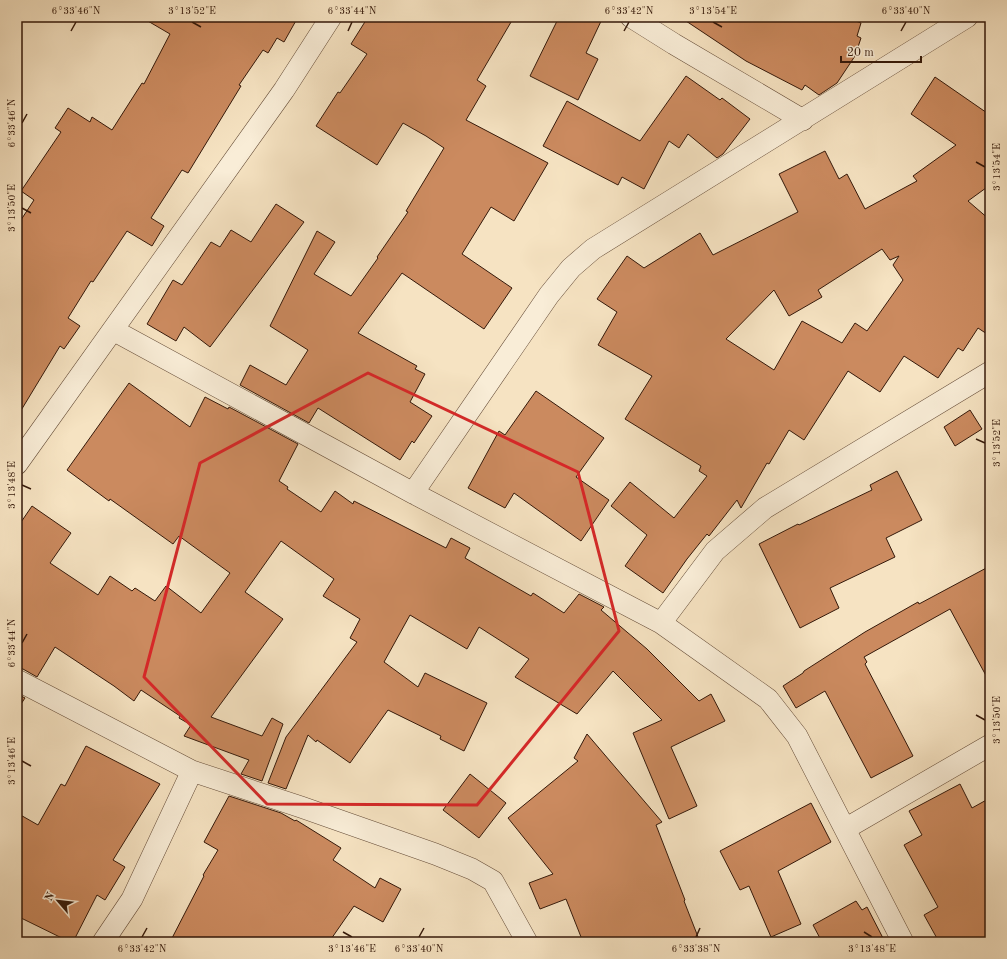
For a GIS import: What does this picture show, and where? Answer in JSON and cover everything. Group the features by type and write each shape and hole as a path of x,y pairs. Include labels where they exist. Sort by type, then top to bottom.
{"street":[{"path":"17,464 284,90 331,17"},
{"path":"631,17 803,120"},
{"path":"413,493 549,295 571,268 593,249 967,17"},
{"path":"112,330 413,493 662,623 768,699 796,736 903,942"},
{"path":"662,623 715,551 765,508 990,372"},
{"path":"17,680 192,771 413,846 472,869 494,881 527,942"},
{"path":"845,829 990,745"},
{"path":"103,942 132,899 192,771"}],"highlighted area":[{"path":"368,373 578,472 619,631 477,805 267,804 144,677 200,463"}],"building":[{"path":"141,17 298,17 284,42 277,38 268,53 263,50 239,85 241,86 188,173 182,170 151,218 164,226 152,246 127,231 93,282 91,281 68,318 80,326 64,349 60,346 17,417 17,226 34,200 21,191 61,132 55,128 68,108 90,122 92,117 112,130 142,83 144,84 170,34"},
{"path":"368,17 514,17 477,80 486,86 466,120 548,163 514,221 491,207 462,254 512,288 484,329 402,273 358,333 417,366 415,369 425,374 410,402 432,416 414,443 412,441 400,460 318,408 309,423 240,385 250,365 286,385 308,350 270,326 317,231 335,242 314,274 351,296 408,212 406,211 444,148 403,123 377,165 316,126 338,92 340,93 367,54 351,44"},
{"path":"559,17 603,17 586,53 598,59 578,100 530,76"},
{"path":"680,17 845,17 861,23 857,36 861,38 855,56 837,83 819,95 805,85 802,90 746,61"},
{"path":"686,76 720,100 722,98 750,119 723,154 717,158 688,134 679,148 669,141 644,189 622,177 618,185 543,146 567,101 640,141"},
{"path":"935,77 990,115 990,185 968,201 990,220 990,336 978,328 963,351 958,348 938,378 904,356 880,392 848,371 804,440 789,430 769,464 767,463 741,508 737,500 709,536 707,534 687,559 663,593 625,566 647,535 611,506 630,482 674,518 707,476 699,471 701,466 625,419 652,376 598,345 617,312 597,299 627,256 644,268 700,233 713,255 798,212 779,174 825,151 839,179 847,174 865,209 917,181 913,176 956,145 911,114","holes":["882,249 890,260 899,256 893,265 903,280 867,331 855,323 842,343 802,321 774,370 726,339 774,290 789,316 822,297 818,290"]},
{"path":"276,204 304,222 210,347 184,327 176,341 147,324 173,280 182,285 211,242 220,247 231,230 251,242"},
{"path":"129,383 190,427 205,397 228,409 229,407 298,444 279,481 288,487 287,489 321,512 335,491 353,504 354,501 446,548 451,538 470,548 465,558 531,596 533,593 564,613 579,594 604,607 601,610 647,649 699,701 711,694 725,721 671,747 697,806 669,819 633,733 662,720 613,671 577,714 515,677 529,659 479,627 467,649 410,615 384,662 418,687 425,673 487,703 464,751 440,739 441,736 388,710 350,763 317,740 316,742 308,735 286,789 268,783 286,737 357,642 350,638 360,619 323,596 334,579 281,541 245,592 283,619 211,717 262,736 272,718 283,724 262,781 241,774 249,760 184,736 191,725 141,690 134,701 55,647 37,677 23,669 17,668 17,528 32,506 71,533 50,563 98,595 110,576 132,591 135,588 155,601 166,586 201,613 230,573 179,536 173,544 110,499 109,501 67,470"},
{"path":"536,391 604,438 576,477 609,500 581,541 514,493 505,508 468,488 499,431 505,435"},
{"path":"970,410 982,429 955,446 944,427"},
{"path":"897,471 922,520 886,538 895,557 830,588 839,608 800,628 759,544 798,524 799,525 872,490 870,485"},
{"path":"990,566 990,683 950,609 864,657 867,662 865,664 913,756 871,778 825,691 796,708 783,686 865,632 918,602 919,604"},
{"path":"17,694 25,698 17,710"},
{"path":"587,734 662,822 656,825 700,942 583,942 566,899 540,909 529,883 553,874 508,818 578,761 574,758"},
{"path":"86,746 160,784 113,860 125,867 105,900 97,895 73,942 70,942 17,916 17,813 38,825 61,784 65,786"},
{"path":"470,774 506,803 479,838 443,810"},
{"path":"960,784 972,808 990,798 990,942 939,942 924,915 938,907 904,845 922,835 909,811"},
{"path":"229,796 281,813 295,821 296,820 341,848 333,860 375,888 380,878 401,889 383,922 354,906 329,942 170,942 204,876 203,875 218,850 204,842"},
{"path":"811,803 831,842 778,871 801,924 771,937 749,886 740,890 720,851"},
{"path":"856,901 862,910 867,907 885,942 822,942 813,925"}]}
